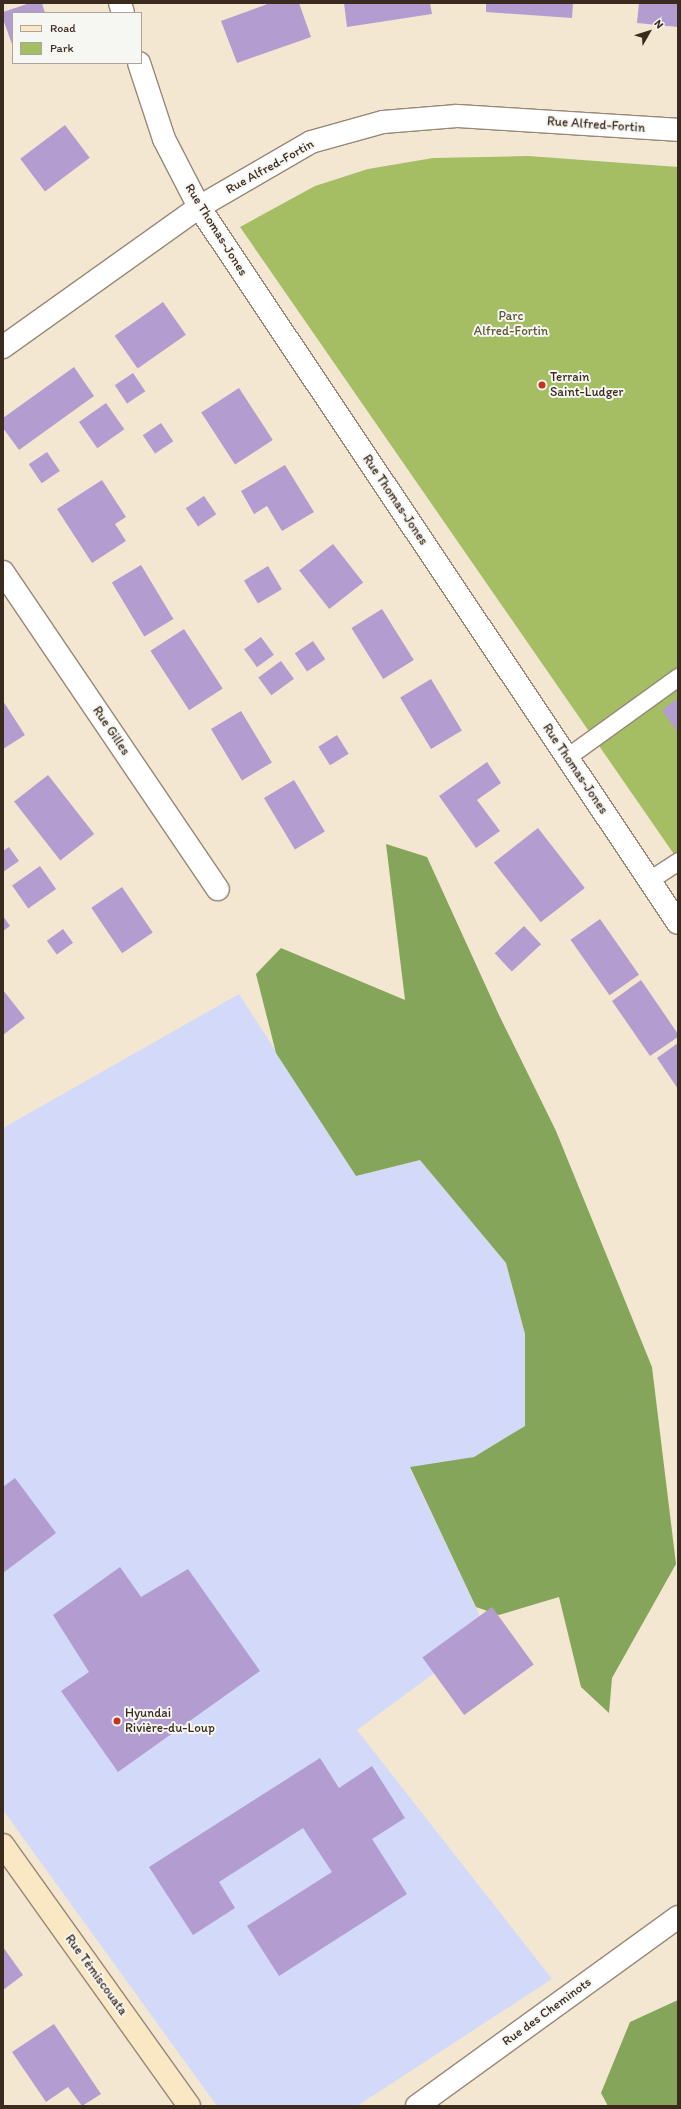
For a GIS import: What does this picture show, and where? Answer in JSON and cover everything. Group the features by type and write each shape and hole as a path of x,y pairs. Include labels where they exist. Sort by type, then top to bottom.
{"main road":[{"name":"Rue Témiscouata","path":"3,1845 189,2106"}],"street":[{"name":"Rue Thomas-Jones","path":"138,64 164,139 199,207 678,923"},
{"name":"Rue Alfred-Fortin","path":"3,347 199,207 311,142 384,122 457,116 678,130"},
{"name":"Rue Gilles","path":"3,572 218,889"},
{"name":"Rue des Cheminots","path":"417,2106 678,1917"}],"lane":[{"path":"567,757 678,677"},
{"path":"649,880 678,861"}],"shaded area":[{"path":"239,994 356,1176 420,1160 506,1263 525,1334 525,1426 474,1457 410,1468 476,1607 486,1635 357,1730 552,1979 357,2106 217,2106 3,1810 3,1128"}],"green space":[{"name":"Parc Alfred-Fortin","path":"528,156 678,167 678,860 240,227 315,186 368,169 433,158"},
{"path":"386,844 427,857 499,1015 556,1131 652,1367 676,1564 612,1678 609,1713 581,1687 559,1597 499,1615 476,1607 410,1467 474,1457 525,1426 525,1334 506,1263 420,1160 356,1176 276,1053 256,974 281,948 405,1000"},
{"path":"678,2000 678,2106 608,2106 601,2093 630,2022"}],"building":[{"path":"30,3 42,3 45,12 12,12 12,44 3,19 3,12"},
{"path":"270,3 299,3 311,37 237,63 221,21"},
{"path":"344,3 430,3 432,14 347,27"},
{"path":"486,3 573,3 572,18 486,12"},
{"path":"639,3 678,3 678,27 637,23"},
{"path":"65,125 90,158 45,191 20,159"},
{"path":"163,302 186,335 138,369 115,336"},
{"path":"74,367 94,396 19,450 3,428 3,418"},
{"path":"133,373 145,391 127,404 115,385"},
{"path":"239,388 273,440 235,465 201,413"},
{"path":"106,403 124,429 97,448 79,422"},
{"path":"161,423 173,441 155,454 143,435"},
{"path":"47,452 60,471 42,483 29,464"},
{"path":"285,465 314,512 282,531 267,506 254,514 241,491"},
{"path":"102,480 126,517 115,524 126,541 92,563 57,509"},
{"path":"204,496 216,514 198,527 186,508"},
{"path":"333,544 363,583 329,609 299,570"},
{"path":"141,565 173,619 144,637 112,583"},
{"path":"268,566 282,589 258,604 244,580"},
{"path":"382,609 414,660 383,679 351,628"},
{"path":"184,629 223,689 189,710 150,651"},
{"path":"261,637 274,655 257,667 244,649"},
{"path":"313,641 325,659 307,672 295,653"},
{"path":"281,661 294,679 271,695 258,677"},
{"path":"431,679 462,730 431,749 400,698"},
{"path":"678,698 678,733 662,710"},
{"path":"3,701 25,735 3,749"},
{"path":"241,711 272,762 242,780 211,729"},
{"path":"337,735 349,754 330,765 318,747"},
{"path":"487,762 501,783 477,800 500,831 476,848 439,796"},
{"path":"48,775 94,834 60,861 14,801"},
{"path":"294,780 325,831 295,849 264,798"},
{"path":"538,828 585,888 541,922 494,862"},
{"path":"9,847 19,861 3,872 3,851"},
{"path":"40,866 56,889 28,908 12,886"},
{"path":"122,887 153,933 122,953 91,908"},
{"path":"3,916 10,926 3,931"},
{"path":"600,919 639,975 610,995 571,940"},
{"path":"524,926 541,944 512,972 495,953"},
{"path":"63,929 73,943 57,955 47,941"},
{"path":"641,980 678,1034 678,1037 650,1056 612,1001"},
{"path":"3,990 25,1018 3,1035"},
{"path":"678,1043 678,1089 657,1058"},
{"path":"15,1478 56,1533 3,1573 3,1487"},
{"path":"120,1567 141,1597 188,1569 260,1671 118,1772 61,1691 89,1672 53,1615"},
{"path":"492,1607 534,1664 464,1715 422,1658"},
{"path":"320,1758 339,1788 372,1766 405,1818 372,1839 407,1894 279,1976 247,1926 332,1872 303,1828 219,1882 235,1908 193,1935 149,1867"},
{"path":"3,1947 23,1975 3,1990"},
{"path":"54,2024 101,2094 82,2106 68,2087 46,2102 12,2052"}],"place":[{"name":"Terrain Saint-Ludger","path":"542,385"},
{"name":"Hyundai Rivière-du-Loup","path":"117,1721"}]}
